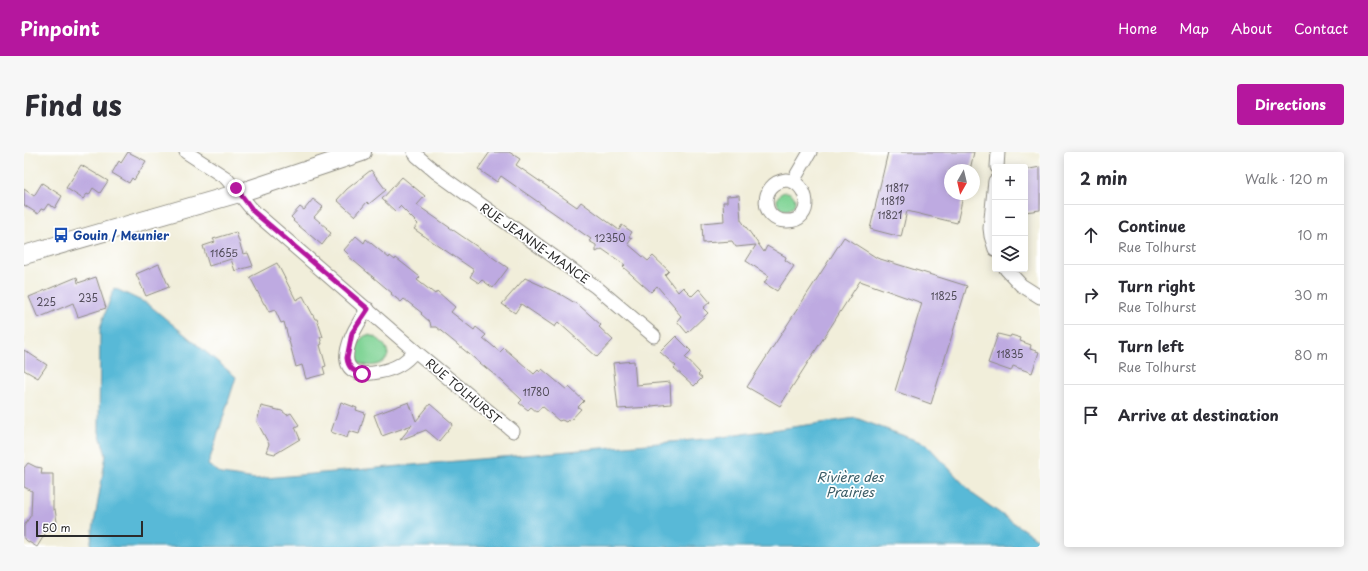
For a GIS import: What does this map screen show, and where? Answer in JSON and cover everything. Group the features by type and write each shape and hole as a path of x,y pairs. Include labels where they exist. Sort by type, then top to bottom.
{"street":[{"name":"RUE TOLHURST","path":"186,152 226,178 259,216 415,351 513,431"},
{"path":"25,252 239,193 362,152"},
{"name":"RUE JEANNE-MANCE","path":"414,152 437,173 596,287 654,336"},
{"path":"793,180 810,152"},
{"path":"997,164 998,152"},
{"path":"992,239 990,228 993,200"},
{"path":"1009,272 1021,285 1040,297"},
{"name":"RUE TOLHURST","path":"368,309 358,322 351,337 347,358 352,369 358,373 368,374 390,370 401,365 415,351"}],"green space":[{"path":"786,192 792,195 795,201 792,207 786,210 780,207 777,201 780,195"},
{"path":"367,335 381,341 386,348 388,355 380,364 372,366 359,363 357,347 363,337"}],"water":[{"name":"Rivière des Prairies","path":"114,288 148,304 236,377 208,465 222,474 255,479 715,438 856,418 926,444 974,495 1040,541 1040,547 90,547 106,455 99,432 100,328"}],"building":[{"path":"128,152 146,161 134,180 132,178 129,183 112,173 119,161 121,163"},
{"path":"490,152 509,152 520,159 516,165 577,207 581,202 619,230 622,225 632,232 629,237 632,238 628,244 648,261 653,256 669,271 665,275 678,292 683,287 692,296 699,289 710,302 703,308 708,313 687,333 677,321 681,316 657,286 651,292 623,267 625,265 602,249 596,252 596,245 589,241 591,239 501,176 497,182 478,169"},
{"path":"888,152 974,152 971,164 944,164 944,200 962,200 957,223 907,211 901,237 870,229"},
{"path":"81,165 108,181 100,193 93,188 89,195 87,194 83,199 66,188"},
{"path":"1040,167 1040,210 1028,212 1028,169"},
{"path":"371,170 386,190 369,204 367,202 355,216 337,200 347,189"},
{"path":"402,177 425,196 417,205 508,268 493,288 482,280 479,283 470,277 474,270 414,229 418,224 400,206 395,211 382,199"},
{"path":"42,183 62,196 55,208 48,204 44,210 41,209 38,214 24,205 24,189 34,196"},
{"path":"739,195 741,220 764,252 767,246 786,257 785,260 794,266 777,291 764,283 769,276 746,261 756,245 736,247 732,241 703,243 702,223 724,221 723,202 727,202 727,196"},
{"path":"313,199 323,207 314,217 331,233 322,245 293,221 294,220 291,217 300,207 304,210"},
{"path":"236,232 243,254 248,253 253,266 235,271 231,259 209,266 203,246 215,242 213,239"},
{"path":"356,236 364,243 366,239 389,258 390,256 395,260 396,258 420,277 417,280 435,294 437,291 455,307 451,312 474,330 476,327 486,335 483,338 500,352 504,348 534,374 538,370 540,372 542,369 567,390 569,387 584,401 578,407 581,409 570,421 568,420 566,422 562,420 559,421 542,406 537,412 531,407 528,410 519,403 522,400 502,381 436,327 431,327 430,322 421,314 422,313 404,299 401,302 348,256 349,255 344,250"},
{"path":"844,237 877,258 967,286 931,404 895,391 922,303 860,281 780,406 747,387"},
{"path":"277,263 296,300 303,296 315,319 317,319 323,337 320,337 322,344 320,345 326,366 323,367 325,374 306,379 302,365 296,367 284,322 281,323 275,310 269,312 250,277"},
{"path":"159,264 169,287 146,296 136,274"},
{"path":"77,277 78,283 96,277 106,308 78,317 73,303 38,318 29,297"},
{"path":"525,278 560,294 580,306 601,325 599,327 613,340 597,357 558,322 555,327 521,304 515,313 502,304"},
{"path":"998,334 1010,337 1011,335 1021,338 1020,341 1031,345 1030,349 1039,352 1032,373 1013,366 1011,371 988,363"},
{"path":"676,336 691,351 685,357 700,373 698,375 702,378 694,386 674,368 676,366 660,352"},
{"path":"24,350 47,365 38,378 24,370"},
{"path":"634,361 636,385 670,382 671,404 618,409 613,363"},
{"path":"341,402 357,408 356,410 365,413 359,434 349,431 347,438 331,432"},
{"path":"409,402 416,421 430,404 453,424 439,441 426,430 400,440 412,425 382,436 374,415"},
{"path":"261,406 282,411 287,415 291,413 299,425 295,427 300,439 275,454 266,452 269,444 257,422"},
{"path":"28,463 42,468 41,474 53,474 53,510 55,509 57,522 50,531 48,529 37,547 24,539 24,526 31,515 32,491 24,487 24,468"}],"place":[{"name":"Gouin / Meunier","path":"61,235"}],"route":[{"path":"236,188 254,212 368,309 352,333 347,358 349,366 354,371 362,374"}]}
